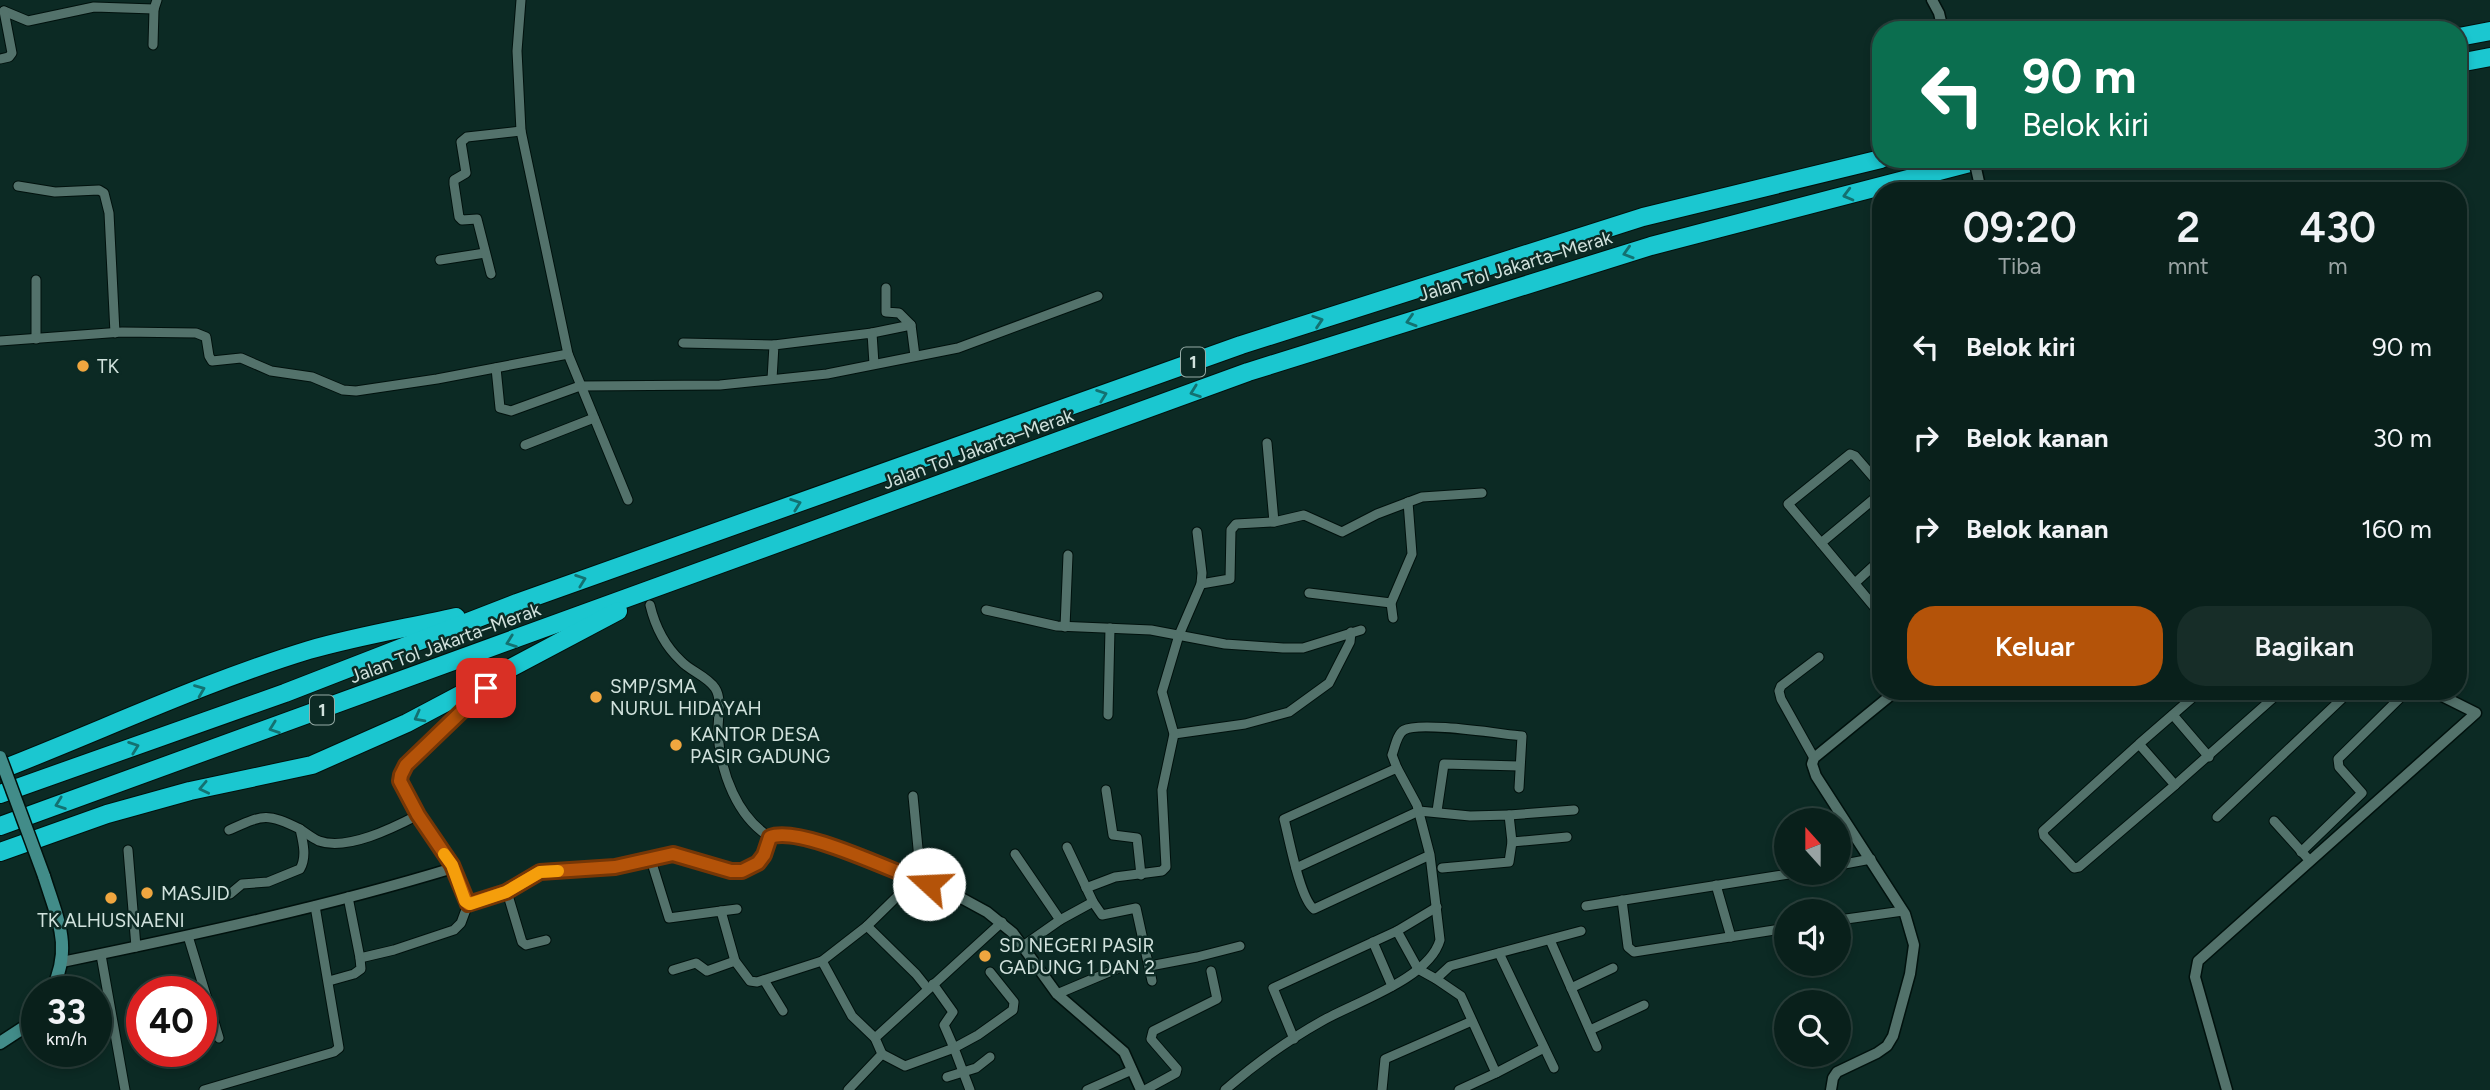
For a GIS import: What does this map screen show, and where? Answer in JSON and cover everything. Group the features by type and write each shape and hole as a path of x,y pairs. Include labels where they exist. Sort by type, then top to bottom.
{"highway":[{"path":"2467,35 2490,31"},
{"path":"2467,61 2490,57"},
{"name":"Jalan Tol Jakarta–Merak","path":"0,794 285,693 517,603 1241,345 1643,218 1872,161"},
{"name":"Jalan Tol Jakarta–Merak","path":"1897,182 1950,168"},
{"name":"Jalan Tol Jakarta–Merak","path":"0,826 647,599 1248,372 1651,246 1872,188"},
{"path":"0,852 107,814 190,791 312,765 407,723 647,599"},
{"path":"0,770 202,688 311,650 517,603"}],"main road":[{"path":"0,757 61,930 62,962 57,976"},
{"path":"0,1043 21,1029"}],"street":[{"path":"522,0 517,51 521,131 568,354 628,500"},
{"path":"1932,0 1941,21"},
{"path":"2,10 28,21 94,7 155,4 153,45"},
{"path":"0,59 9,57 12,53 2,10"},
{"path":"491,274 477,219 462,219 459,216 454,180 466,173 461,142 467,137 521,131"},
{"path":"18,186 55,192 99,190 104,193 109,213 115,333"},
{"path":"440,260 485,253"},
{"path":"36,280 36,338"},
{"path":"886,288 886,312 899,313 911,325 915,356"},
{"path":"496,368 498,402 503,410 511,411 580,386 720,384 827,374 958,348 1098,296"},
{"path":"683,343 774,345 911,325"},
{"path":"872,332 874,364"},
{"path":"0,341 115,333 202,334 206,337 212,361 241,358 271,371 312,377 349,391 437,379 568,354"},
{"path":"772,379 774,345"},
{"path":"525,446 594,418"},
{"path":"1266,443 1274,522"},
{"path":"1872,476 1850,454 1789,501 1788,507 1872,604"},
{"path":"1201,584 1230,579 1233,526 1308,516 1342,532 1377,514 1422,497 1482,493"},
{"path":"1821,543 1872,500"},
{"path":"1393,618 1391,603 1412,554 1408,502"},
{"path":"1086,888 1114,877 1162,871 1166,867 1162,790 1174,734 1162,692 1178,635 1201,584 1197,532"},
{"path":"1066,626 1068,555"},
{"path":"1855,583 1872,567"},
{"path":"1309,593 1391,603"},
{"path":"647,599 662,637 680,661 714,686 718,699 718,736 724,769 737,800 751,822 770,837 784,835 817,842 943,888 1002,922 1023,946 1057,994 1124,1052 1143,1090 1176,1073 1177,1069 1151,1039 1151,1034 1217,999 1211,971"},
{"path":"986,610 1032,622 1151,630 1225,644 1292,648 1312,645 1356,631 1329,683 1289,712 1245,724 1174,734"},
{"path":"1108,715 1110,628"},
{"path":"1814,758 1779,691 1781,686 1819,657"},
{"path":"360,958 454,930 461,923 468,904 452,866 418,815 400,781 406,765 500,674"},
{"path":"1831,1090 1837,1072 1883,1049 1897,1026 1914,945 1903,911 1816,776 1812,764 1814,758 1885,700"},
{"path":"2190,700 2044,828 2044,836 2070,866 2079,867 2209,757 2271,700"},
{"path":"2217,817 2340,700"},
{"path":"2301,852 2362,793 2339,767 2338,759 2398,700"},
{"path":"2227,1090 2196,977 2196,964 2476,713 2450,700"},
{"path":"2173,715 2209,757"},
{"path":"1225,1090 1248,1070 1322,1021 1420,970 1439,944 1430,855 1421,811 1392,755 1400,735 1408,728 1434,727 1522,736 1519,788"},
{"path":"2139,744 2175,785"},
{"path":"1436,811 1444,764 1519,766"},
{"path":"1397,768 1284,819 1296,868 1310,906 1314,909 1430,855"},
{"path":"1106,790 1113,835 1136,838 1141,875"},
{"path":"720,911 734,961 750,981 764,980 822,961 867,926 915,879 919,859 913,796"},
{"path":"1296,868 1421,811 1470,816 1574,810"},
{"path":"229,830 264,816 279,819 320,841 338,842 372,835 418,815"},
{"path":"1442,868 1510,862 1512,842 1509,815"},
{"path":"2274,821 2310,861"},
{"path":"230,894 242,884 268,882 300,869 304,847 300,829"},
{"path":"468,904 506,892 540,872 615,867 673,854 731,871 742,871 758,863 770,837"},
{"path":"1512,842 1567,837"},
{"path":"1067,847 1093,902 1104,915 1136,908 1152,981"},
{"path":"128,850 136,947"},
{"path":"1016,854 1060,920"},
{"path":"1852,863 1871,859"},
{"path":"650,860 669,918 737,909"},
{"path":"62,962 315,906 452,866"},
{"path":"1586,906 1774,876"},
{"path":"1716,885 1731,937"},
{"path":"506,892 522,942 526,945 546,940"},
{"path":"329,981 358,973 360,969 348,897"},
{"path":"1622,900 1628,947 1639,953 1774,930"},
{"path":"1023,946 1060,920 1093,902"},
{"path":"204,1090 334,1052 339,1048 315,906"},
{"path":"1294,1039 1273,988 1397,931 1437,907"},
{"path":"1851,918 1903,911"},
{"path":"875,1038 1002,922"},
{"path":"867,926 930,986 953,1012 944,1025 970,1090"},
{"path":"1397,931 1420,970 1458,993 1496,1073"},
{"path":"1435,978 1450,966 1581,931"},
{"path":"188,936 219,1038"},
{"path":"1550,940 1597,1047"},
{"path":"1373,942 1392,986"},
{"path":"1150,966 1240,946"},
{"path":"1499,953 1554,1068"},
{"path":"101,955 125,1090"},
{"path":"673,970 696,963 707,971 734,961"},
{"path":"822,961 852,1016 875,1038 882,1054 905,1066 954,1048 1013,1010 1014,1002 990,972"},
{"path":"1057,994 1121,967"},
{"path":"1571,988 1613,968"},
{"path":"764,980 783,1011"},
{"path":"1590,1030 1644,1005"},
{"path":"1382,1090 1385,1059 1472,1021"},
{"path":"1459,1090 1544,1048"},
{"path":"848,1090 882,1054"},
{"path":"947,1077 980,1066 990,1057"},
{"path":"1087,1090 1132,1070"}],"slow traffic":[{"path":"444,854 452,865 466,903 470,904 506,892 540,872 558,871"}],"place":[{"name":"TK","path":"83,366"},
{"name":"SMP/SMA NURUL HIDAYAH","path":"596,697"},
{"name":"KANTOR DESA PASIR GADUNG","path":"676,745"},
{"name":"MASJID","path":"147,893"},
{"name":"TK ALHUSNAENI","path":"111,898"},
{"name":"SD NEGERI PASIR GADUNG 1 DAN 2","path":"985,956"}],"route":[{"path":"486,688 406,765 400,781 418,815 452,865 468,904 506,892 540,872 615,867 673,854 731,871 742,871 758,863 770,837 778,835 817,842 929,884"}]}
